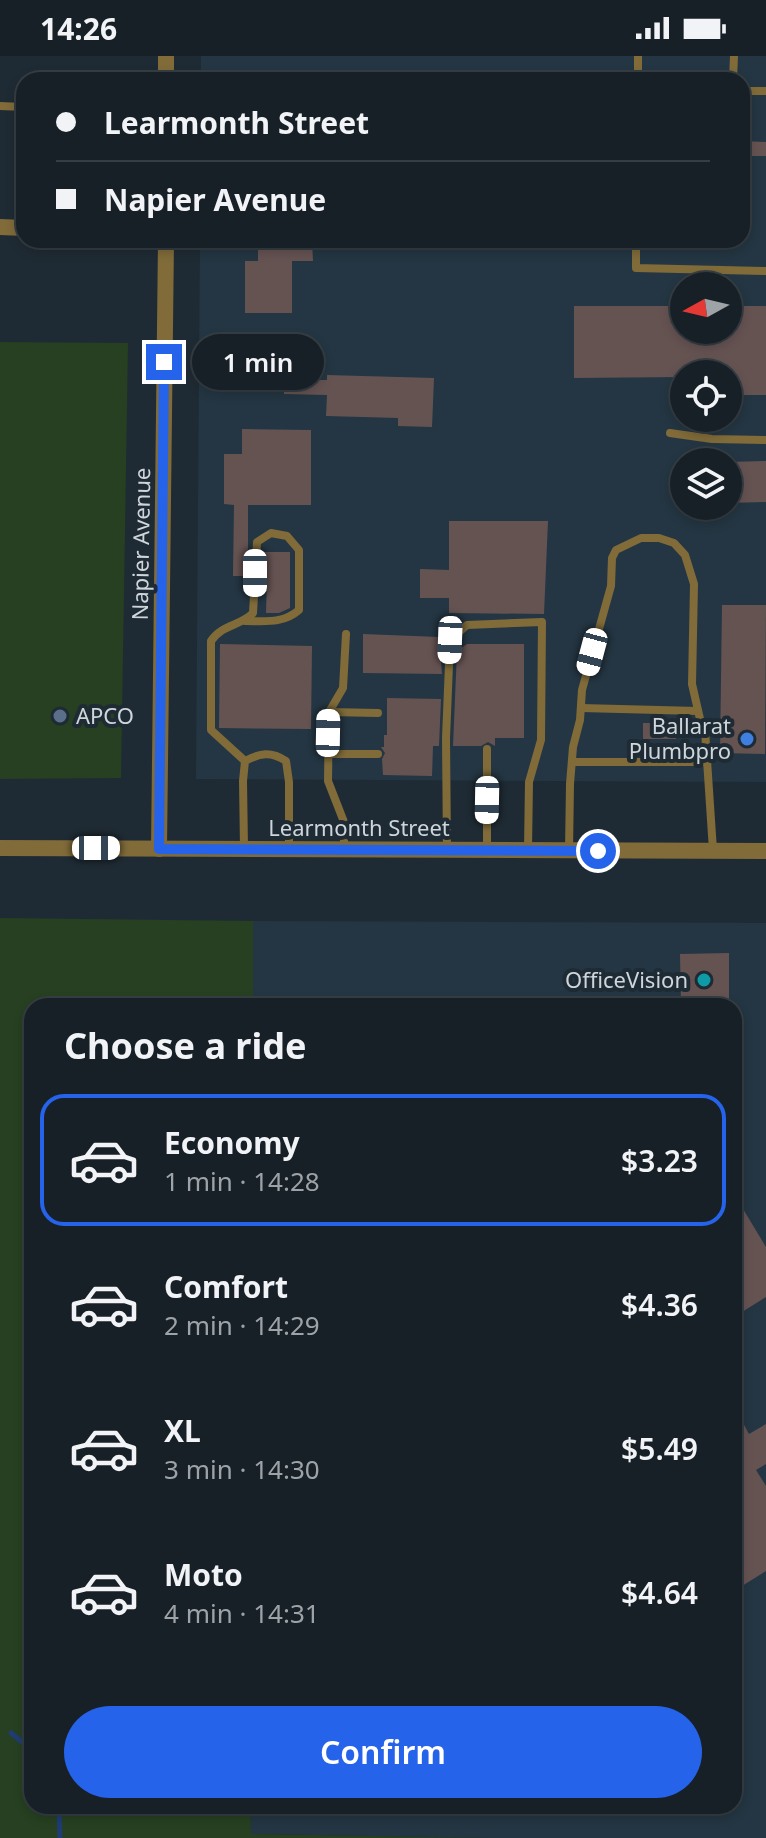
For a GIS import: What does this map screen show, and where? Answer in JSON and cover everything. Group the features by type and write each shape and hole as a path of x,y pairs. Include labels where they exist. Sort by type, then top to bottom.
{"street":[{"name":"Napier Avenue","path":"159,849 166,248"},
{"name":"Learmonth Street","path":"0,848 766,851"}],"lane":[{"path":"636,248 636,268 766,271"},
{"path":"670,433 712,439 766,440"},
{"path":"245,621 253,613 257,542 271,533 287,536 299,550 299,610 279,621 231,624 211,641 211,730 245,761"},
{"path":"569,851 569,800 582,690 611,586 612,558 616,550 641,538 674,543 685,555 694,584 692,684 705,730 713,851"},
{"path":"447,850 450,640 467,625 542,622 541,740 529,782 528,850"},
{"path":"344,850 344,822 328,781 328,754 329,712 343,688 346,634"},
{"path":"581,708 698,711"},
{"path":"329,712 378,713"},
{"path":"487,749 487,850"},
{"path":"245,761 258,754 275,753 286,761 289,849"},
{"path":"328,754 378,754"},
{"path":"244,849 245,761"},
{"path":"573,762 706,762"}],"shaded area":[{"path":"201,56 766,56 766,782 196,779 200,248 750,248 750,72 201,72"},
{"path":"253,921 766,923 766,1838 250,1834 250,1814 742,1814 742,998 253,998"}],"green space":[{"path":"0,342 128,343 121,778 0,779"},
{"path":"0,918 253,921 253,998 24,998 24,1814 250,1814 251,1834 489,1838 0,1838"}],"building":[{"path":"750,141 766,142 766,156 750,156"},
{"path":"258,248 312,248 313,261 292,261 292,313 245,313 245,261 258,261"},
{"path":"574,306 670,306 670,344 742,344 742,306 766,306 766,395 742,395 742,360 670,360 670,377 574,378"},
{"path":"327,375 434,378 432,427 398,426 398,418 326,416 327,395 284,394 284,380 327,380"},
{"path":"242,429 311,430 311,505 248,505 248,576 233,576 234,505 224,504 224,454 242,454"},
{"path":"766,461 766,502 742,503 742,462"},
{"path":"449,521 548,521 544,614 449,613 449,598 420,598 420,569 449,570"},
{"path":"263,552 290,552 290,608 279,613 266,613 267,577 262,577"},
{"path":"722,605 766,605 765,754 720,753"},
{"path":"363,634 439,637 442,674 363,673"},
{"path":"220,644 312,646 311,729 219,728"},
{"path":"467,644 524,644 524,738 495,738 495,746 488,742 481,746 453,746 457,651"},
{"path":"387,698 441,699 439,746 433,746 432,776 383,775 382,759 385,753 381,747 384,747 384,735 387,735"},
{"path":"643,723 676,723 676,739 643,739"},
{"name":"OfficeVision","path":"729,953 729,998 681,998 680,954"},
{"path":"742,1207 766,1247 766,1297 742,1312"},
{"path":"742,1424 749,1434 766,1424 766,1464 756,1470 766,1486 766,1571 742,1586"}],"waterway":[{"path":"11,1733 24,1744"},
{"path":"59,1814 60,1838"}],"place":[{"name":"APCO","path":"60,716"},
{"name":"Ballarat Plumbpro","path":"747,739"},
{"name":"OfficeVision","path":"704,980"}],"route":[{"path":"164,362 159,849 598,851"}]}
